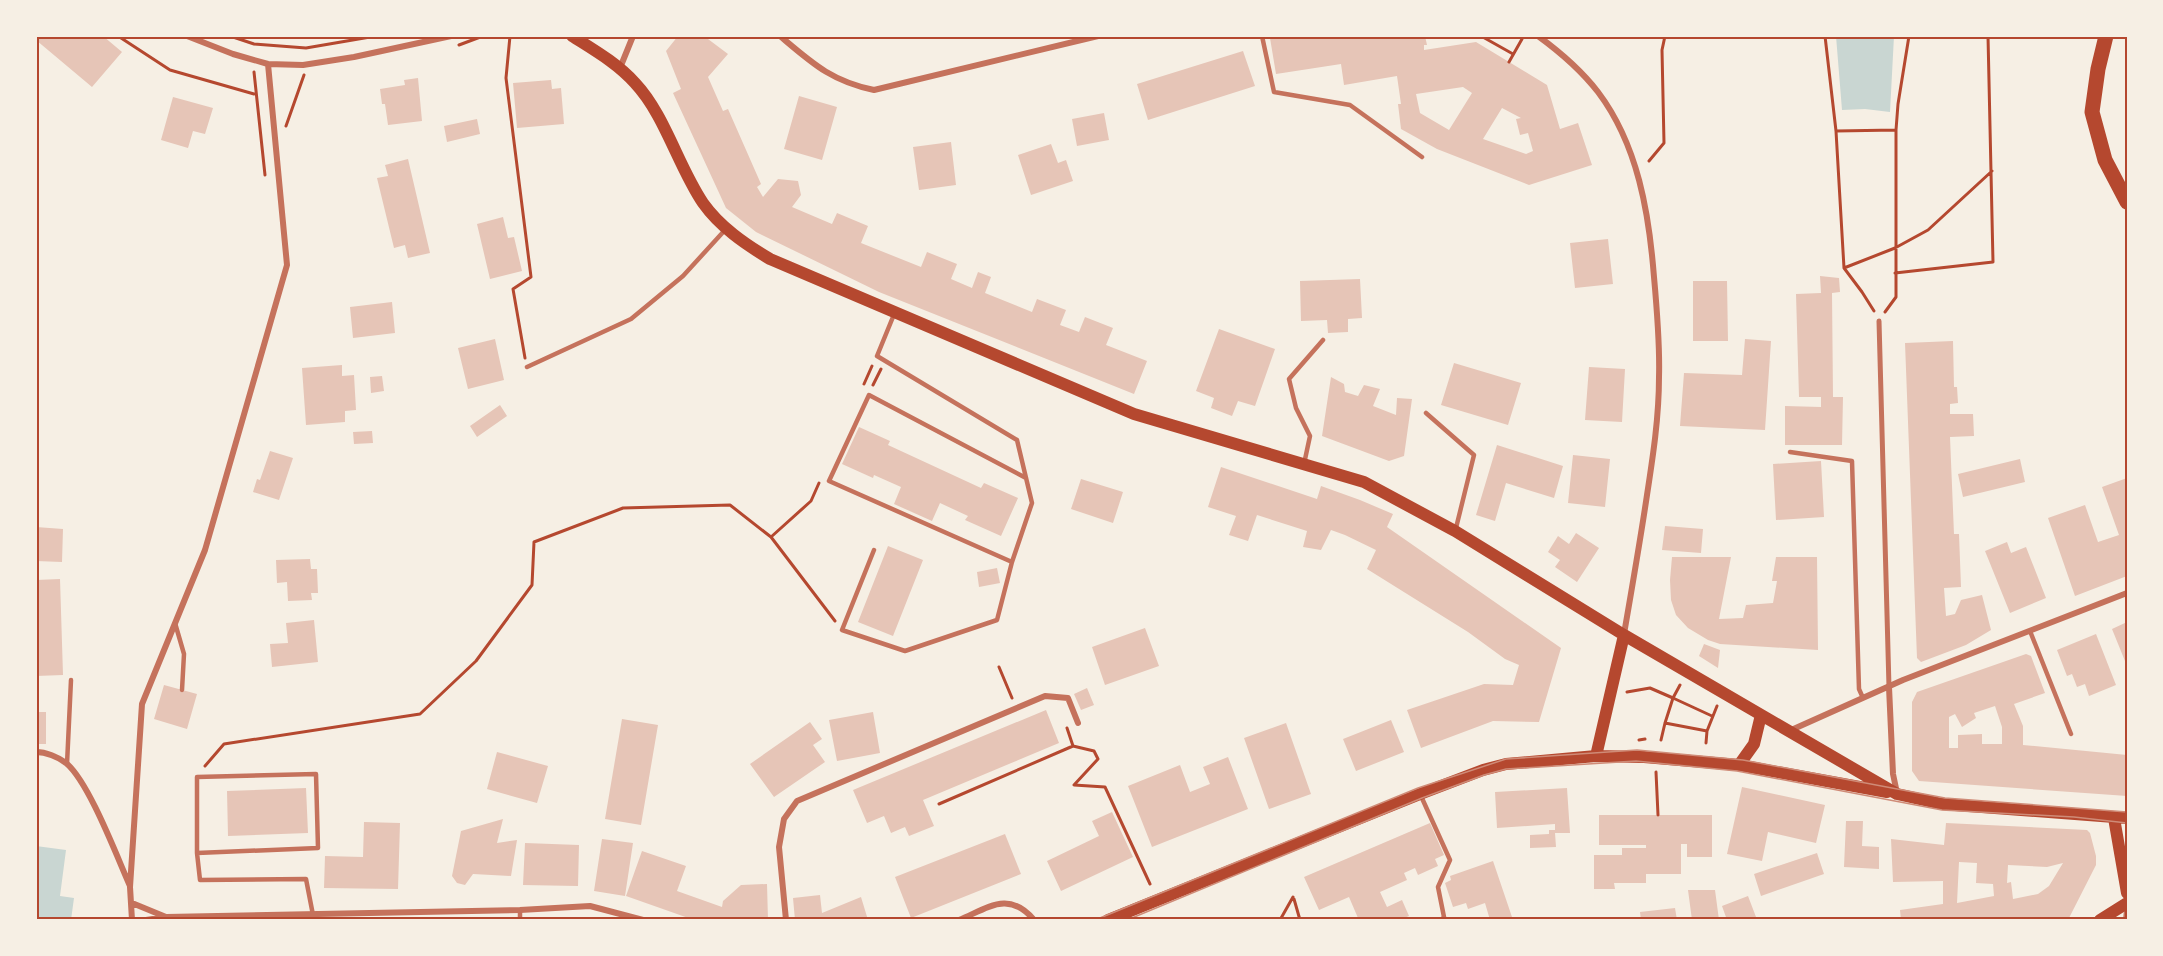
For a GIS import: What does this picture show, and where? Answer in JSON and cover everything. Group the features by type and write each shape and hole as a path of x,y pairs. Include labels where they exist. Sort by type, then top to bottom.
{"main road":[{"path":"572,36 620,68 636,84 652,108 704,204 738,239 770,259 1134,414 1364,482 1455,531 1624,635 1897,794"},
{"path":"2106,36 2098,69 2092,112 2105,160 2127,202"},
{"path":"1596,756 1624,635"},
{"path":"1739,765 1754,744 1761,715"},
{"path":"1108,920 1482,770 1506,764 1596,756 1644,757 1739,765 1942,804 2121,818 2127,893"},
{"path":"2100,920 2127,903"}],"street":[{"path":"187,36 268,64 303,65 354,57 451,36"},
{"path":"620,68 633,36"},
{"path":"780,36 819,69 851,85 874,90 1098,36"},
{"path":"1538,36 1556,48 1578,69 1598,93 1620,128 1637,171 1646,208 1655,283 1659,377 1654,447 1624,635"},
{"path":"132,920 130,887 142,704 206,550 287,265 268,64"},
{"path":"1879,321 1889,687 1893,774 1897,794"},
{"path":"1789,731 1904,680 2127,593"},
{"path":"786,920 779,847 784,819 797,801 1045,696 1068,698 1078,723"},
{"path":"36,752 43,752 67,764 78,778 130,887"},
{"path":"959,920 1001,902 1013,904 1027,912 1034,920"},
{"path":"132,903 166,917"},
{"path":"146,920 166,917 520,910 590,906 643,920"},
{"path":"2126,920 2127,910"}],"lane":[{"path":"1262,36 1274,92 1350,105 1422,157"},
{"path":"527,367 631,319 684,276 727,228"},
{"path":"874,550 842,630 905,651 997,620 1012,562 1032,503 1017,440 877,356 895,312"},
{"path":"1304,464 1310,436 1296,408 1289,379 1323,340"},
{"path":"1012,562 829,481 869,395 1026,478"},
{"path":"1426,413 1474,455 1455,531"},
{"path":"1790,452 1852,461 1859,689 1863,698"},
{"path":"175,623 184,654 182,690"},
{"path":"2030,631 2071,734"},
{"path":"67,764 70,680"},
{"path":"197,853 318,848 316,774 196,777 197,853 200,880 306,879 313,915"},
{"path":"1420,794 1450,860 1438,887 1444,917 1441,920"},
{"path":"520,910 520,920"}],"path":[{"path":"230,36 254,44 306,48 376,36"},
{"path":"510,36 506,78 531,277 513,289 527,367"},
{"path":"1481,36 1513,54"},
{"path":"1649,161 1664,143 1662,50 1665,36"},
{"path":"1826,36 1836,131 1844,268 1879,321 1896,297 1896,130 1898,104 1910,36"},
{"path":"1895,273 1993,262 1988,36"},
{"path":"1509,62 1522,39"},
{"path":"253,60 265,175"},
{"path":"276,152 305,75 303,65"},
{"path":"1836,131 1896,130"},
{"path":"1844,268 1895,248 1928,230 1992,171"},
{"path":"869,395 884,361"},
{"path":"196,777 224,744 420,714 476,661 532,585 534,542 623,508 730,505 771,537 842,630"},
{"path":"999,667 1008,688"},
{"path":"1662,740 1673,698 1681,683"},
{"path":"1627,692 1650,688 1712,716"},
{"path":"1706,743 1707,731 1718,704"},
{"path":"1665,723 1707,731"},
{"path":"1066,728 1073,746"},
{"path":"1639,740 1645,739"},
{"path":"939,804 1073,746 1094,751 1098,759 1074,785 1105,787 1150,884"},
{"path":"1656,772 1658,815"},
{"path":"1280,920 1293,897 1300,920"}],"shaded area":[{"path":"1836,36 1894,36 1890,112 1865,109 1842,110"},
{"path":"36,846 66,850 60,896 74,898 71,920 36,920"}],"building":[{"path":"36,36 103,36 122,52 92,87 36,40"},
{"path":"678,36 704,36 728,54 708,77 723,111 728,109 761,184 757,187 763,197 778,179 798,181 801,195 792,207 832,224 837,213 868,226 861,243 921,267 927,252 957,264 951,279 972,288 978,272 991,277 985,293 1032,312 1037,299 1066,310 1060,325 1079,332 1085,317 1113,328 1106,345 1147,361 1134,394 879,292 756,232 726,208 673,93 681,89 666,51"},
{"path":"1283,36 1425,36 1427,45 1424,45 1424,50 1476,42 1547,85 1560,129 1578,123 1592,165 1529,185 1437,149 1401,129 1398,104 1401,104 1397,76 1344,85 1341,64 1276,74 1270,38","holes":["1463,87 1472,93 1449,130 1420,113 1416,94","1502,108 1521,118 1516,119 1520,135 1528,133 1533,151 1526,154 1483,139"]},
{"path":"1243,51 1255,86 1148,120 1137,84"},
{"path":"418,78 422,121 388,125 380,89 405,85 404,80"},
{"path":"551,80 552,89 561,88 564,124 517,128 513,83"},
{"path":"799,96 837,107 822,160 784,149"},
{"path":"173,97 213,108 205,134 193,131 188,148 161,140"},
{"path":"1104,113 1109,140 1077,146 1072,119"},
{"path":"477,119 480,134 447,142 444,126"},
{"path":"951,142 956,185 919,190 913,147"},
{"path":"1051,144 1058,163 1066,160 1073,181 1031,195 1018,155"},
{"path":"408,159 430,253 408,258 405,245 394,248 377,178 388,176 385,165"},
{"path":"503,217 508,238 514,237 522,271 490,279 477,224"},
{"path":"1608,239 1613,284 1575,288 1570,243"},
{"path":"1820,276 1839,278 1840,292 1832,293 1833,397 1843,397 1842,445 1785,445 1785,406 1821,407 1821,397 1799,397 1796,294 1821,293"},
{"path":"1360,279 1362,318 1348,319 1348,332 1328,333 1327,320 1301,321 1300,281"},
{"path":"1693,281 1727,281 1728,341 1693,341"},
{"path":"392,302 395,333 353,338 350,307"},
{"path":"1219,329 1275,349 1255,406 1238,401 1232,416 1211,408 1214,398 1196,391"},
{"path":"495,339 504,380 468,389 458,348"},
{"path":"1745,339 1771,341 1765,430 1680,426 1684,373 1742,375"},
{"path":"1953,341 1954,387 1957,387 1958,403 1950,404 1950,414 1973,414 1974,436 1950,437 1954,534 1959,534 1961,587 1944,588 1946,616 1955,614 1961,600 1982,595 1991,630 1966,645 1921,662 1917,658 1905,343"},
{"path":"1454,363 1521,383 1508,425 1441,405"},
{"path":"342,365 342,376 354,375 356,410 345,411 345,422 306,425 302,368"},
{"path":"1589,367 1625,369 1622,422 1585,420"},
{"path":"382,376 384,391 371,393 370,377"},
{"path":"1331,377 1344,384 1345,392 1358,396 1364,385 1380,389 1373,406 1396,415 1397,398 1412,399 1404,456 1389,461 1322,436"},
{"path":"500,405 507,416 477,437 470,426"},
{"path":"859,427 890,441 888,445 981,488 984,483 1018,498 1001,536 965,520 968,516 940,503 932,521 894,504 901,487 842,464"},
{"path":"372,431 373,443 354,444 353,432"},
{"path":"1497,445 1563,466 1554,498 1506,483 1495,521 1476,515"},
{"path":"270,451 293,458 279,500 253,492 257,479 260,480"},
{"path":"1573,455 1610,459 1605,507 1568,503"},
{"path":"2020,459 2025,482 1963,497 1958,474"},
{"path":"1821,461 1824,517 1776,520 1773,464"},
{"path":"1221,467 1317,499 1321,486 1393,514 1387,527 1561,648 1539,722 1493,721 1421,748 1407,710 1484,684 1513,685 1519,665 1505,659 1468,632 1367,569 1376,550 1345,535 1331,530 1321,550 1303,547 1307,531 1257,515 1248,541 1229,535 1236,516 1208,507"},
{"path":"2127,478 2127,576 2075,596 2048,518 2085,505 2098,542 2119,535 2102,487"},
{"path":"1081,479 1123,492 1113,523 1071,509"},
{"path":"1665,526 1703,529 1701,553 1662,550"},
{"path":"36,527 63,529 62,562 36,561"},
{"path":"1576,533 1599,548 1577,582 1555,567 1560,560 1548,552 1558,536 1569,544"},
{"path":"2007,542 2011,553 2026,547 2046,598 2010,613 1985,551"},
{"path":"888,546 923,560 893,636 858,622"},
{"path":"1672,557 1731,557 1719,619 1743,618 1746,605 1773,603 1777,581 1772,581 1776,557 1817,557 1818,650 1720,644 1688,628 1676,615 1671,600"},
{"path":"310,559 311,569 317,569 318,593 311,593 312,600 288,601 287,582 277,583 276,560"},
{"path":"997,568 1000,583 979,587 977,572"},
{"path":"60,579 63,675 36,676 36,580"},
{"path":"314,620 318,662 272,667 270,644 288,643 286,623"},
{"path":"2127,622 2127,666 2112,629"},
{"path":"1145,628 1159,666 1105,685 1092,647"},
{"path":"2096,634 2116,685 2089,696 2085,684 2077,687 2072,674 2067,676 2057,650"},
{"path":"1704,644 1720,650 1718,668 1699,656"},
{"path":"2026,654 2031,656 2045,693 2014,704 2023,726 2023,745 2127,755 2127,796 1919,781 1912,771 1912,702 1917,692","holes":["1995,706 2002,727 2002,744 1982,744 1982,734 1958,735 1958,748 1949,748 1949,717 1955,714 1962,727 1976,718 1974,713"]},
{"path":"164,685 197,694 187,729 154,719"},
{"path":"1087,688 1094,705 1081,710 1074,694"},
{"path":"1046,710 1059,743 923,800 934,826 909,836 905,827 891,833 884,816 867,823 853,790"},
{"path":"36,712 46,712 46,744 36,744"},
{"path":"873,712 880,753 837,761 829,720"},
{"path":"622,719 658,725 641,825 605,819"},
{"path":"1391,720 1404,752 1356,771 1343,739"},
{"path":"810,722 822,739 813,745 825,762 774,797 750,764"},
{"path":"1286,723 1311,794 1269,809 1244,738"},
{"path":"497,752 548,766 537,803 487,789"},
{"path":"1228,757 1248,809 1152,847 1128,786 1180,765 1190,792 1210,784 1203,767"},
{"path":"1742,787 1825,805 1816,843 1768,832 1762,861 1727,854"},
{"path":"306,788 308,833 228,836 227,791"},
{"path":"1567,788 1570,833 1555,833 1556,847 1530,848 1530,835 1549,834 1549,830 1555,830 1555,824 1497,828 1495,792"},
{"path":"1112,812 1133,857 1061,891 1047,861 1099,836 1092,821"},
{"path":"1599,815 1712,815 1712,857 1687,857 1687,844 1681,844 1681,874 1646,874 1646,883 1614,883 1615,889 1594,889 1594,855 1622,855 1622,848 1646,848 1646,845 1599,845"},
{"path":"503,819 497,843 517,840 511,876 473,874 465,885 457,883 452,876 461,831"},
{"path":"1846,821 1863,821 1862,846 1879,847 1879,869 1844,867"},
{"path":"364,822 400,823 398,889 324,888 325,856 363,857"},
{"path":"1430,823 1444,855 1435,859 1438,866 1418,875 1415,868 1404,873 1407,880 1380,892 1387,907 1402,900 1409,916 1399,920 1354,920 1358,918 1349,897 1319,910 1304,877"},
{"path":"1946,823 2087,830 2090,833 2096,856 2096,865 2069,918 2059,920 1901,920 1900,910 1943,904 1943,881 1893,882 1891,839 1944,845","holes":["1959,862 1977,863 1976,883 1993,884 1994,896 1957,903","2063,863 2049,886 2038,894 2013,899 2011,882 2007,883 2008,865 2047,867"]},
{"path":"1005,834 1021,874 911,918 895,877"},
{"path":"602,839 633,843 625,896 594,891"},
{"path":"525,843 579,845 578,886 523,885"},
{"path":"642,851 686,866 677,891 722,907 723,901 741,885 767,884 768,920 694,920 626,896"},
{"path":"1817,853 1824,874 1761,896 1754,874"},
{"path":"1493,861 1513,920 1490,920 1485,903 1468,909 1466,903 1453,907 1445,883 1451,880 1450,876"},
{"path":"1688,890 1715,890 1719,920 1692,920"},
{"path":"820,895 822,913 861,897 868,920 795,920 793,898"},
{"path":"1748,896 1756,917 1749,920 1727,920 1722,906"},
{"path":"1675,908 1677,920 1641,920 1640,912"}],"tram line":[{"path":"1095,920 1418,788 1506,759 1637,750 1743,760 1945,798 2127,812"},
{"path":"1127,920 1422,798 1506,769 1636,761 1737,771 1942,810 2074,817 2127,823"}]}
